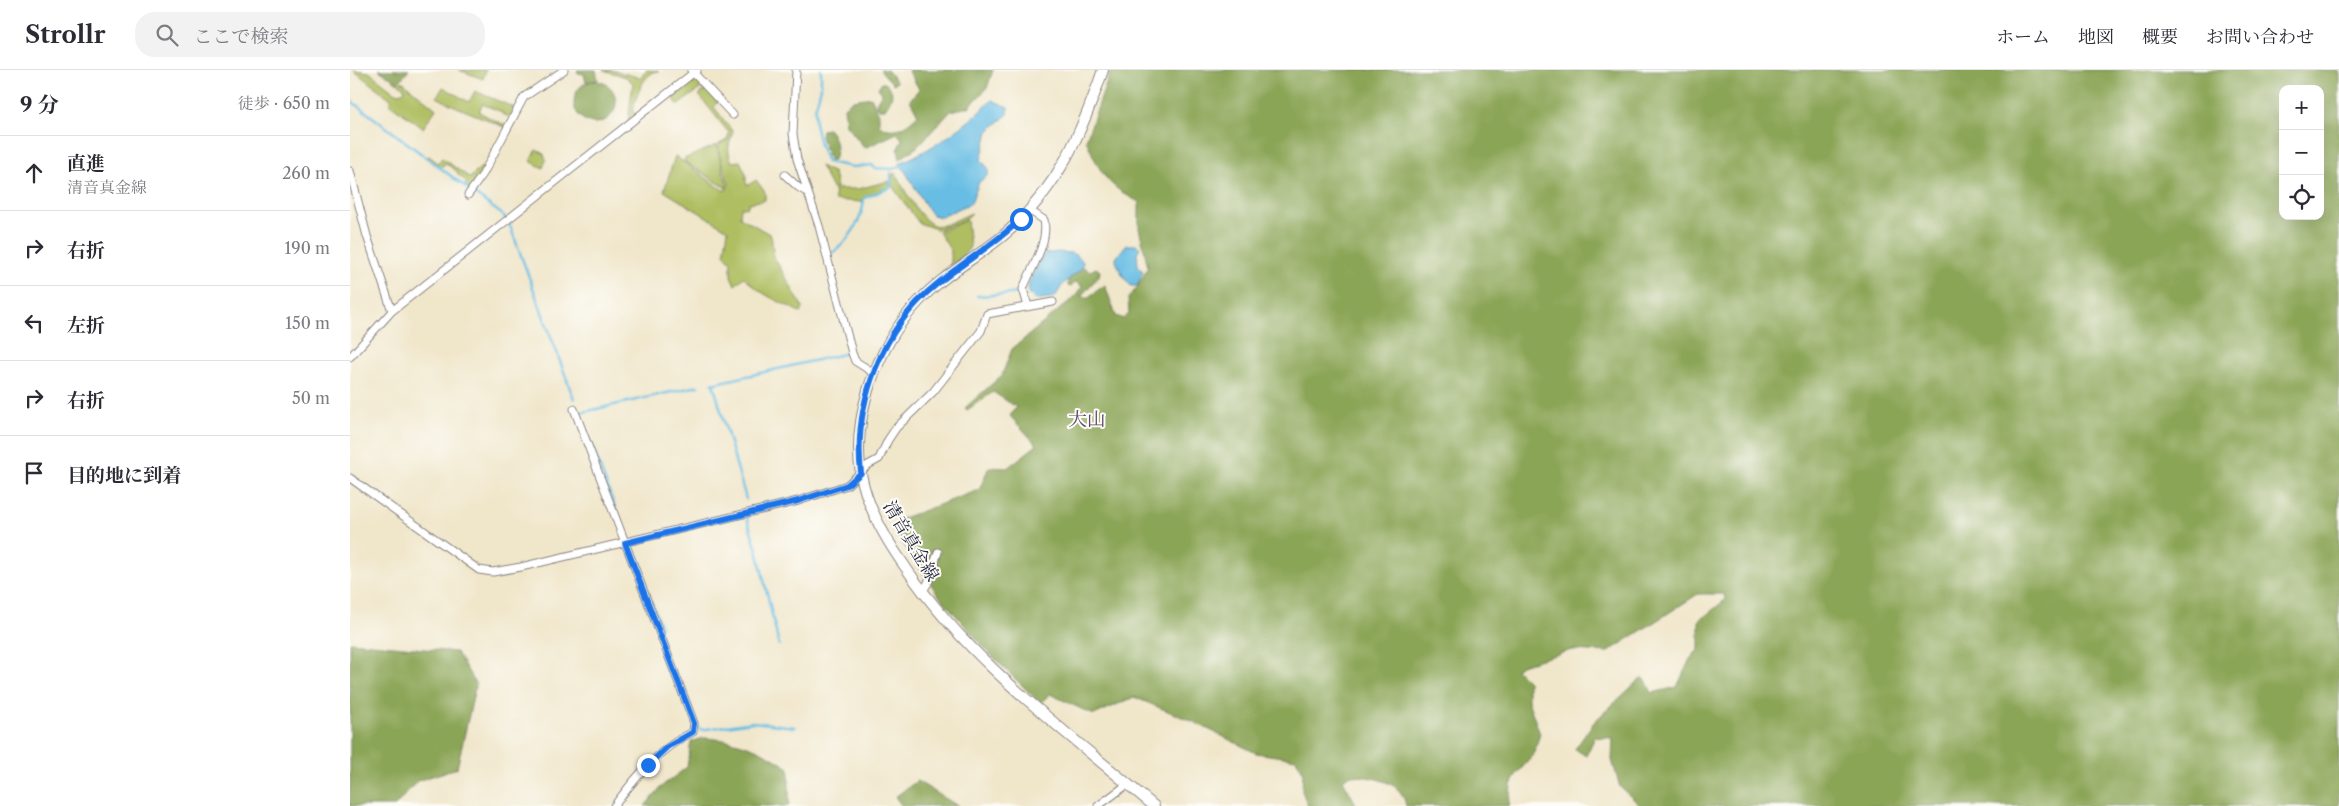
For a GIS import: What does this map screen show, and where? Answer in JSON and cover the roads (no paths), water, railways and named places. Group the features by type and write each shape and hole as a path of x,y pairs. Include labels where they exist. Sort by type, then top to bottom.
{"main road":[{"name":"清音真金線","path":"1103,70 1084,124 1072,150 1053,182 1029,210 994,243 924,295 912,308 890,339 874,373 860,425 858,444 861,473 868,500 884,534 936,611 1024,698 1154,806"}],"street":[{"path":"470,193 483,174 524,97 564,70"},
{"path":"796,70 793,134 797,159 820,226 852,353 855,361 874,373"},
{"path":"350,357 392,311 694,71 733,115"},
{"path":"350,172 367,236 392,311"},
{"path":"785,175 808,193"},
{"path":"1028,306 1023,294 1028,275 1042,245 1046,226 1044,220 1029,210"},
{"path":"350,478 479,570 486,572 521,567 627,543 798,501 847,485 870,462 879,458 896,428 933,392 970,346 981,331 987,314 1053,302"},
{"path":"574,409 627,543 694,723 693,732 667,747 648,765 614,806"},
{"path":"922,592 928,583 938,552"},
{"path":"1098,806 1128,784"}],"water":[{"path":"992,100 1008,107 1008,114 988,131 981,160 988,168 988,175 979,182 971,203 940,217 931,214 900,163 925,151 949,136"},
{"path":"1126,245 1137,245 1140,248 1137,252 1138,267 1143,271 1137,286 1131,286 1121,273 1116,262 1116,258"},
{"path":"1057,252 1071,253 1078,256 1083,262 1082,268 1063,284 1055,297 1035,300 1028,293 1029,282 1044,254"}],"waterway":[{"path":"821,70 821,88 815,109 815,123 820,145 827,162 853,167 872,165 875,168 893,169 903,165"},
{"path":"350,100 504,216 509,223 574,399"},
{"path":"831,254 844,243 854,229 861,214 864,198 891,187 891,173"},
{"path":"977,296 1023,293"},
{"path":"712,384 848,353"},
{"path":"713,383 746,499"},
{"path":"661,627 579,413 698,386"},
{"path":"747,518 757,550 779,645"},
{"path":"696,723 700,730 753,722 795,727"}],"district":[{"name":"大山","path":"1087,419"}]}
